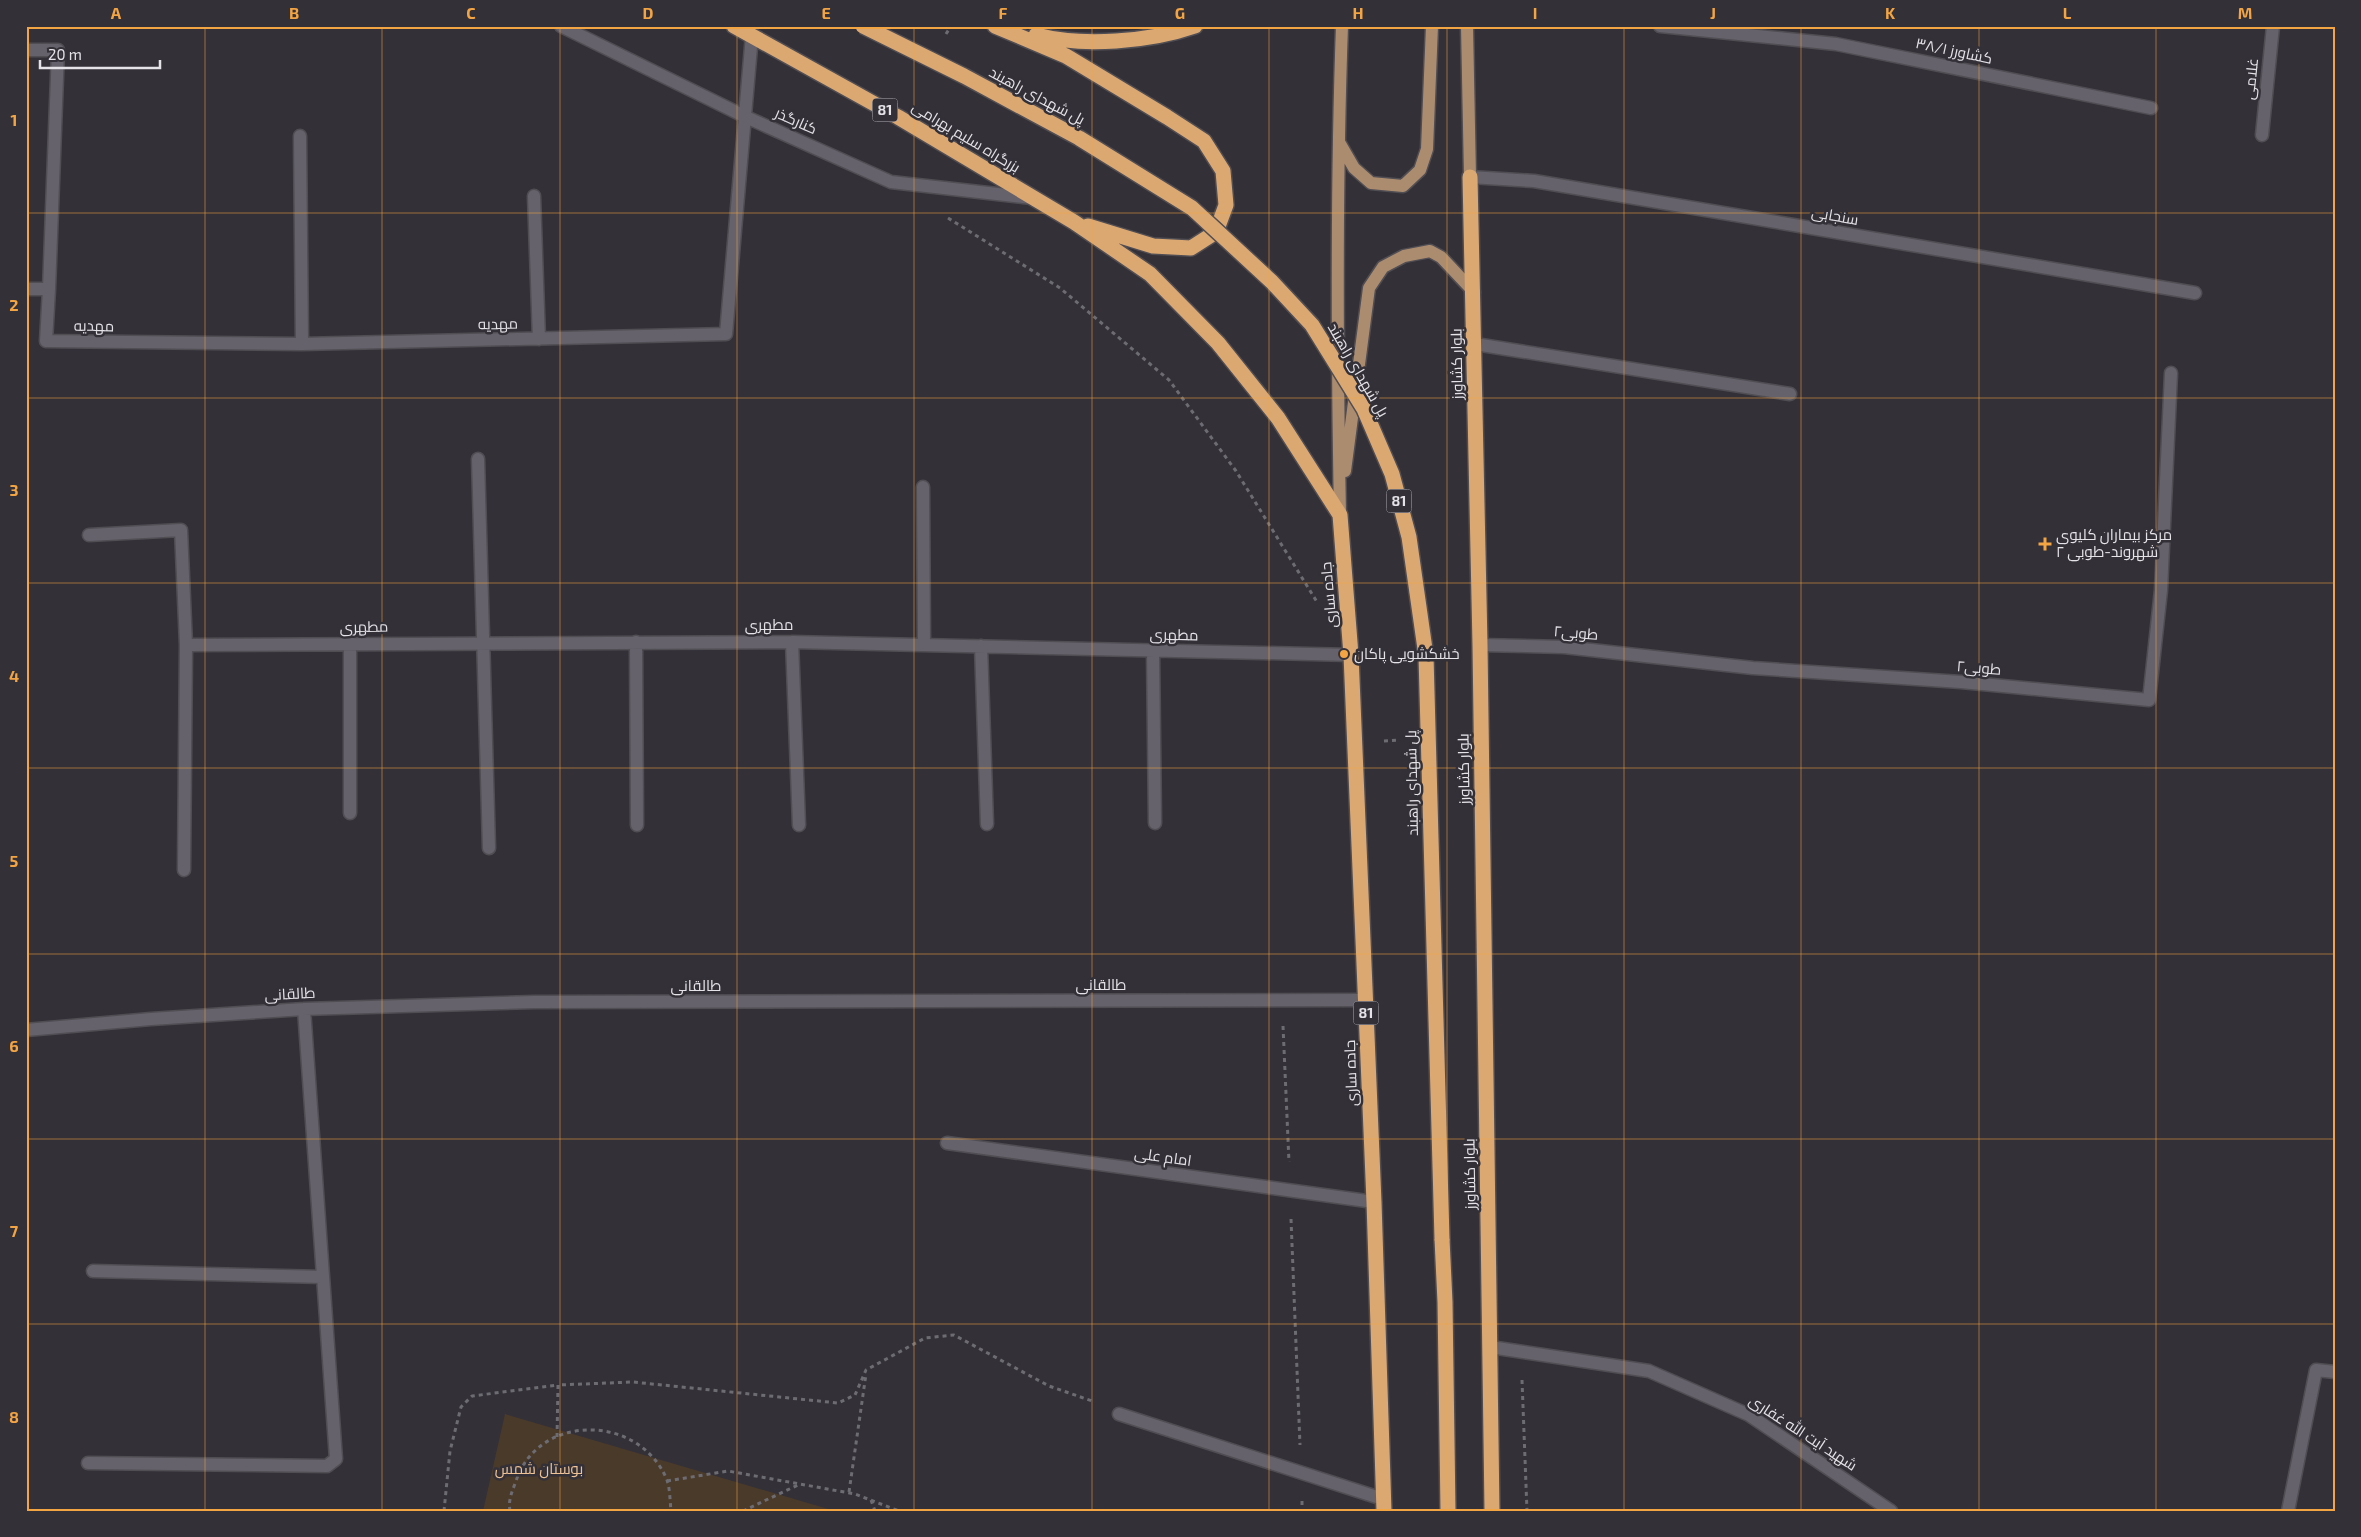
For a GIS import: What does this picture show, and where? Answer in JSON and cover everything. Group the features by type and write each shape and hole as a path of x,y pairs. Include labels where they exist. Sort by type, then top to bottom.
{"highway":[{"name":"بزرگراه سلیم بهرامی","path":"734,26 898,117 1074,222"},
{"name":"پل شهدای راهبند","path":"863,26 964,76 1079,138 1192,208 1272,282 1312,325 1364,409 1392,474 1410,537 1426,656 1445,1302 1448,1511"},
{"path":"995,26 1066,56 1167,117 1204,141 1222,171 1226,205 1216,232 1191,248 1153,246 1074,222"},
{"path":"1001,26 1057,40 1145,40 1195,26"},
{"name":"بلوار کشاورز","path":"1470,177 1474,292 1480,645 1492,1511"},
{"name":"81","path":"1074,222 1150,274 1218,343 1278,418 1340,515"},
{"name":"جاده ساری","path":"1340,515 1351,655 1366,1000 1383,1505"}],"main road":[{"path":"1340,515 1336,318 1338,140 1342,26"},
{"path":"1338,140 1354,168 1371,183 1404,186 1420,170 1427,149 1432,26"},
{"name":"بلوار کشاورز","path":"1467,26 1470,177"},
{"path":"1340,515 1369,288 1383,267 1404,256 1430,251 1441,257 1474,292"}],"street":[{"name":"کنارگذر","path":"561,26 746,117 891,182 1033,198"},
{"name":"کشاورز ۳۸/۱","path":"1660,26 1836,44 2151,108"},
{"name":"غلامی","path":"2262,135 2273,26"},
{"name":"مهدیه","path":"49,290 46,341 302,344 726,334 752,35"},
{"path":"26,50 58,50 49,290 26,290"},
{"path":"300,136 302,344"},
{"name":"سنجابی","path":"1470,177 1534,181 2195,294"},
{"path":"534,196 538,339"},
{"path":"1474,344 1790,394"},
{"name":"طوبی۲","path":"1480,645 1564,648 1753,668 1961,682 2149,700 2161,590 2171,373"},
{"path":"478,459 489,848"},
{"path":"924,487 924,645"},
{"path":"89,535 181,530 186,645 184,870"},
{"name":"مطهری","path":"186,645 484,642 792,642 1351,655"},
{"path":"636,642 637,825"},
{"path":"792,642 799,825"},
{"path":"350,643 350,812"},
{"path":"981,646 987,824"},
{"path":"1153,651 1155,823"},
{"name":"طالقانی","path":"26,1030 151,1019 304,1010 534,1002 1366,1000"},
{"path":"88,1463 327,1466 336,1459 304,1010"},
{"name":"امام علی","path":"947,1144 1374,1202"},
{"path":"93,1272 322,1277"},
{"name":"شهید آیت الله غفاری","path":"1490,1347 1649,1371 1749,1414 1891,1511"},
{"path":"2288,1511 2316,1370 2335,1372"},
{"path":"1119,1414 1301,1472 1383,1505"}],"path":[{"path":"947,217 1060,288 1169,380 1236,471 1320,606"},
{"path":"1282,1001 1302,1511"},
{"path":"444,1511 450,1451 461,1407 472,1396 558,1385 633,1382 838,1403 855,1395 866,1370 925,1338 954,1336 1049,1386 1111,1408 1119,1414"},
{"path":"1521,1352 1527,1511"},
{"path":"848,1492 866,1370"},
{"path":"557,1437 558,1385"},
{"path":"510,1511 509,1502 520,1468 546,1441 579,1428 616,1432 647,1451 667,1481 671,1511"},
{"path":"667,1481 728,1471 848,1492 899,1511"},
{"path":"742,1511 801,1484"},
{"path":"871,1500 875,1511"}],"green space":[{"name":"بوستان شمس","path":"505,1414 835,1511 483,1511"}],"place":[{"name":"مرکز بیماران کلیوی شهروند-طوبی ۲","path":"2045,544"},
{"name":"خشکشویی پاکان","path":"1344,654"}]}
